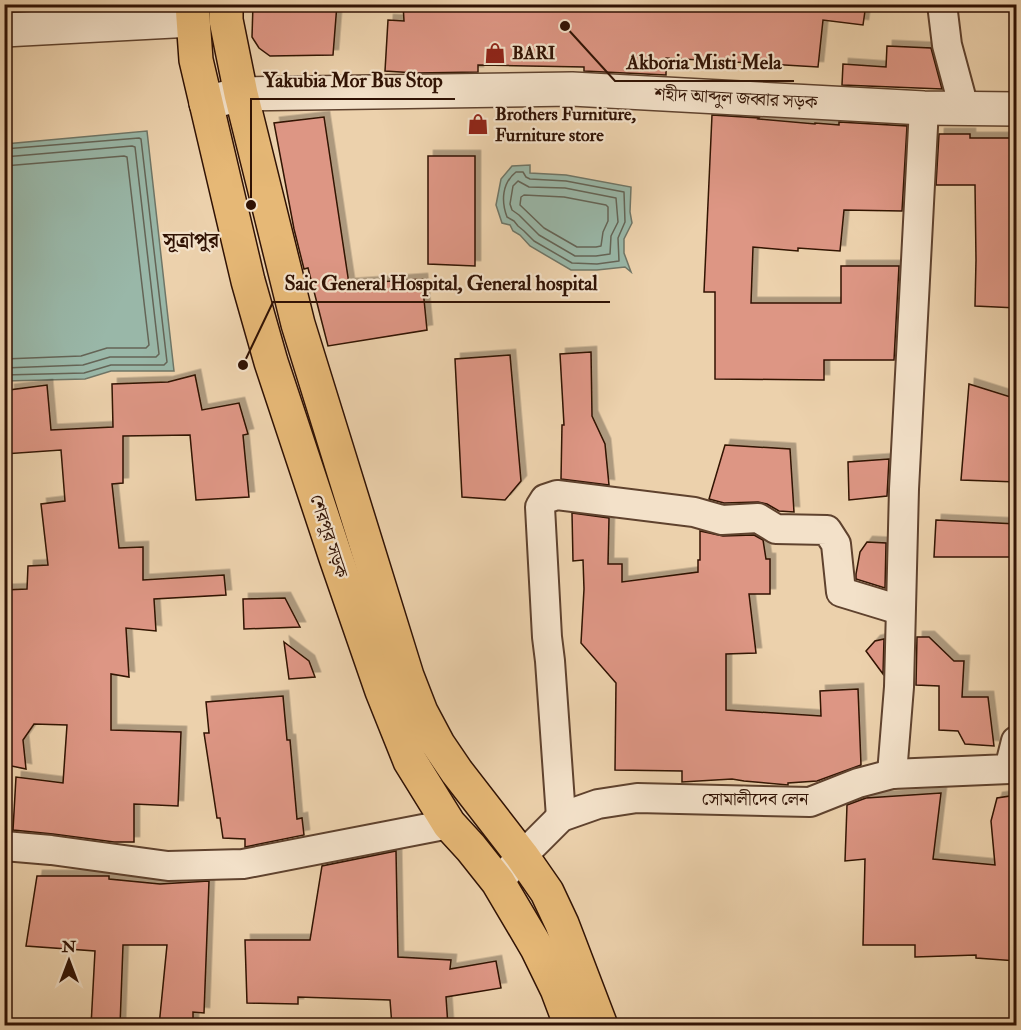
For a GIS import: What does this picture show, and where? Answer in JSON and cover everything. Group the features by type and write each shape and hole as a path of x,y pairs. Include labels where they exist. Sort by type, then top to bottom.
{"highway":[{"name":"শেরপুর সড়ক","path":"226,4 226,20 242,94 298,324 407,676 421,712 438,744 547,892 602,1026"},
{"name":"শেরপুর সড়ক","path":"192,12 196,60 251,291 271,362 382,691 410,761 449,824 498,882 547,968 571,1026"}],"street":[{"path":"942,4 947,45 964,108"},
{"path":"4,30 192,12"},
{"name":"শহীদ আব্দুল জব্বার সড়ক","path":"206,103 242,94 572,89 924,108 1017,109"},
{"path":"892,774 899,687 903,489 924,108"},
{"path":"561,817 547,637 540,507 545,499 557,495 694,512 723,519 758,518 776,529 827,530 836,544 841,592 900,610"},
{"name":"সোমালীদেব লেন","path":"498,882 561,817 598,804 637,798 810,802 858,783 892,774 1010,769 1017,741"},
{"path":"4,846 168,866 243,864 449,824"}],"water":[{"path":"147,131 174,371 111,371 85,379 5,381 5,144"},
{"path":"530,165 530,173 566,175 631,187 632,223 624,239 624,253 631,272 625,267 571,270 530,246 513,231 510,225 502,223 496,205 501,179 512,166"}],"building":[{"path":"253,4 337,4 333,55 270,56 259,48 252,37"},
{"path":"403,4 866,4 863,25 823,20 818,67 666,58 666,75 584,71 584,67 478,65 478,72 385,71 388,20 404,21"},
{"path":"887,46 931,48 942,89 842,85 843,64 886,67"},
{"path":"712,115 815,124 839,125 839,122 907,126 902,211 844,210 840,251 798,248 798,251 753,247 751,303 841,303 841,266 899,266 894,360 824,360 824,380 715,379 715,292 704,292"},
{"path":"324,117 349,284 422,279 427,330 328,346 308,268 304,269 294,229 274,123"},
{"path":"939,134 970,134 970,138 1017,138 1017,308 975,306 975,185 936,185"},
{"path":"428,156 475,156 475,266 428,264"},
{"path":"591,352 592,416 605,444 609,485 561,479 562,425 564,425 560,354"},
{"path":"510,355 521,481 505,500 462,497 455,359"},
{"path":"195,375 202,410 239,403 248,434 243,435 249,497 196,500 190,435 123,436 123,483 112,484 119,548 143,547 143,580 224,575 226,595 154,599 156,631 126,628 129,677 111,674 111,730 181,732 178,806 134,804 134,842 114,842 13,830 16,777 63,783 67,725 34,724 23,740 26,769 7,765 4,768 4,704 8,703 4,671 4,590 27,589 28,566 48,565 41,504 65,501 61,450 4,454 4,424 11,423 9,390 47,385 51,430 113,427 112,384 168,382"},
{"path":"969,384 1017,399 1017,482 961,480"},
{"path":"725,445 790,449 794,512 779,511 758,502 724,503 709,499"},
{"path":"889,459 887,496 849,500 848,462"},
{"path":"572,513 609,518 608,564 622,564 622,582 698,572 700,531 723,536 754,535 763,540 766,559 770,559 770,594 749,594 756,653 726,654 726,710 821,716 820,691 858,689 861,765 817,781 788,783 788,785 732,779 682,782 682,771 615,770 616,683 581,643 583,560 573,561"},
{"path":"936,520 1017,524 1017,557 934,557"},
{"path":"867,542 886,543 885,588 856,579 860,552"},
{"path":"285,598 300,627 244,629 243,599"},
{"path":"917,637 929,637 954,661 964,661 962,697 988,697 994,746 965,744 958,731 939,730 939,686 916,685"},
{"path":"884,639 883,674 866,651 875,641"},
{"path":"284,642 309,661 315,677 289,679"},
{"path":"283,696 287,740 290,740 297,819 302,818 304,835 245,847 245,839 223,838 220,818 217,818 204,733 209,733 206,702"},
{"path":"941,793 933,859 995,865 991,821 997,798 1017,795 1014,874 1015,899 1017,899 1017,961 976,958 976,955 915,957 915,945 863,945 865,859 845,861 847,805 866,798"},
{"path":"396,851 398,957 451,960 450,969 496,961 501,988 446,997 448,1026 392,1026 390,1000 298,997 298,1004 247,1003 245,940 310,940 322,866"},
{"path":"37,876 109,876 109,879 160,884 209,881 204,1013 193,1012 193,1026 159,1026 167,945 123,945 120,1026 91,1026 95,951 26,946"}],"place":[{"name":"Akboria Misti Mela","path":"565,26"},
{"name":"BARI","path":"495,53"},
{"name":"Brothers Furniture, Furniture store","path":"478,124"},
{"name":"Yakubia Mor Bus Stop","path":"251,205"},
{"name":"Saic General Hospital, General hospital","path":"243,365"}],"district":[{"name":"সূত্রাপুর","path":"191,240"}]}
